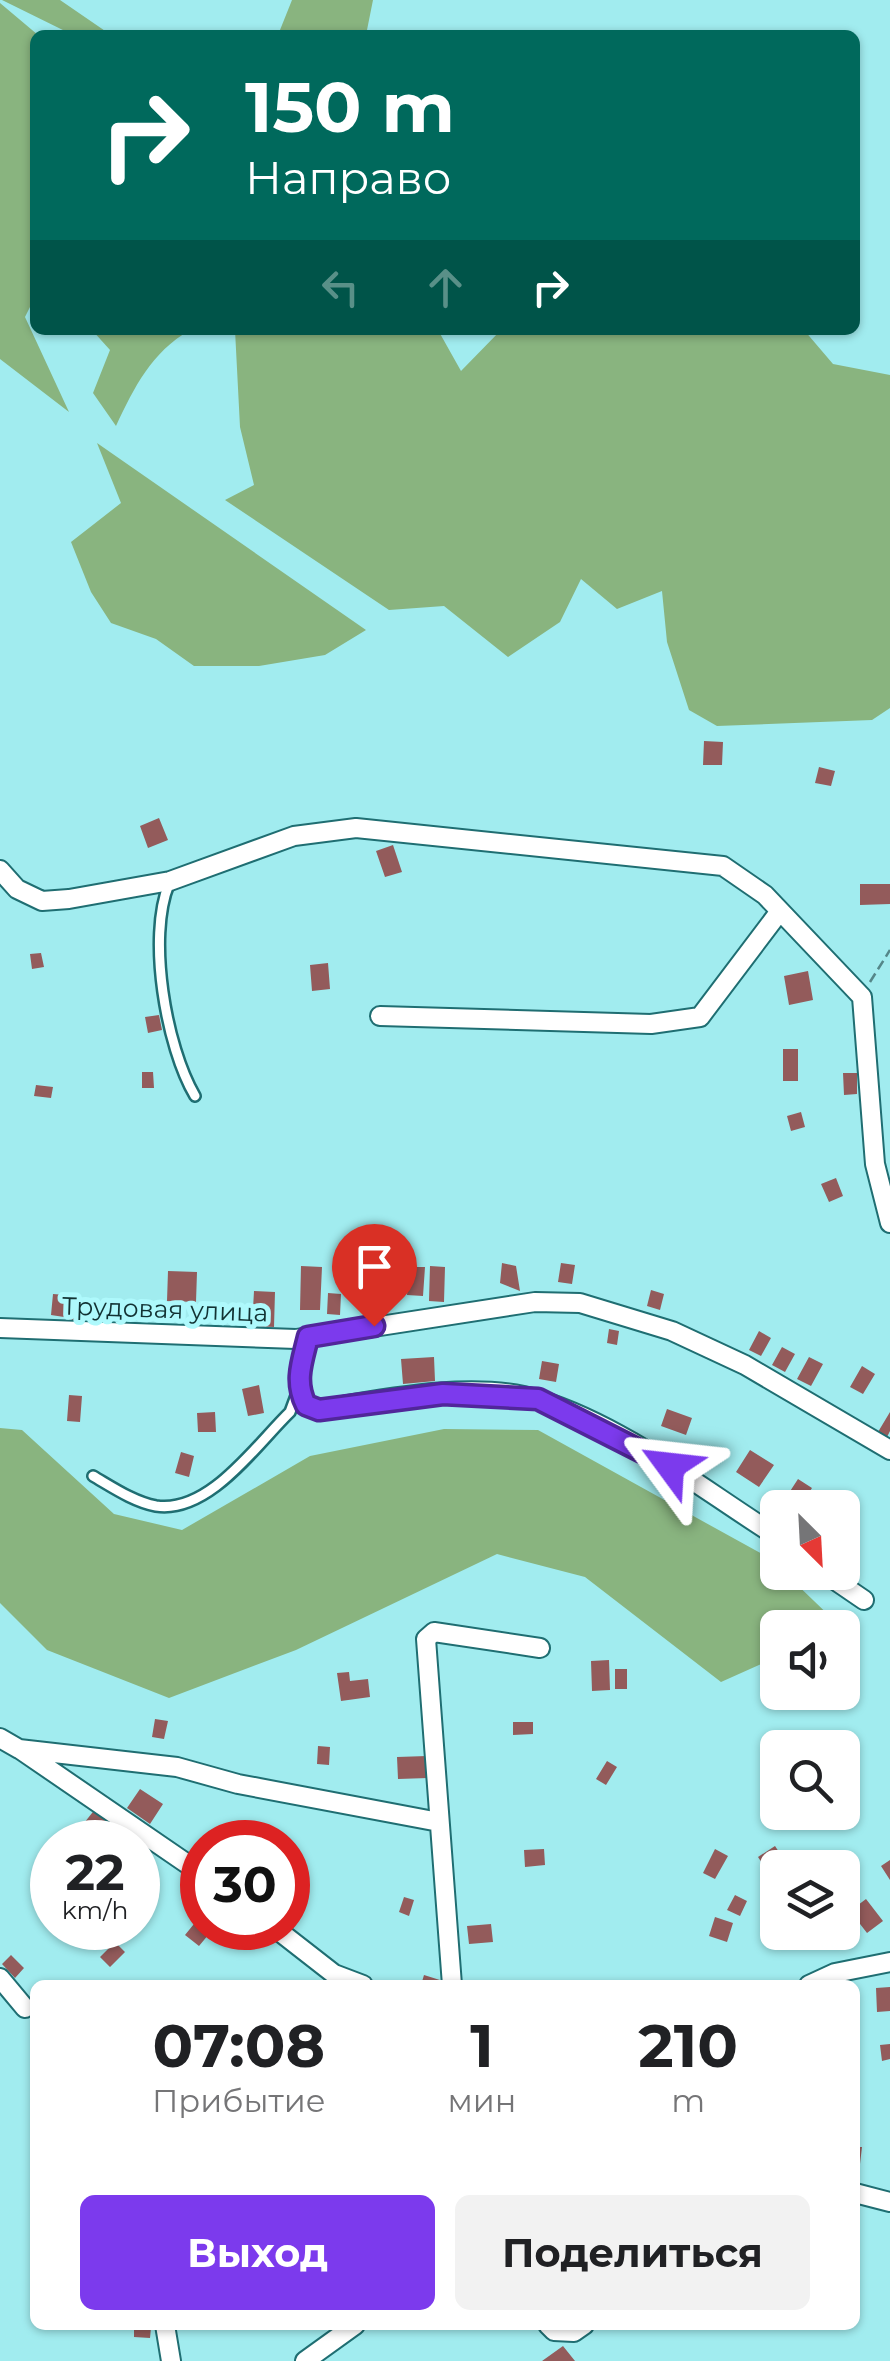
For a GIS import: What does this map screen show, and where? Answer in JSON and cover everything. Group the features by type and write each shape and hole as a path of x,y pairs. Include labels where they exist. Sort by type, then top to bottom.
{"street":[{"path":"0,870 17,889 42,901 170,881 294,836 356,828 724,866 780,911 862,996 875,1164 890,1223"},
{"path":"380,1016 651,1024 700,1017 780,911"},
{"name":"Трудовая улица","path":"0,1328 236,1338 308,1337 534,1302 580,1303 686,1338 744,1366 890,1450"},
{"path":"308,1337 298,1390 306,1405 319,1410 443,1394 538,1399 643,1450 760,1525"},
{"path":"849,1590 864,1600"},
{"path":"452,1980 426,1639 434,1632 540,1648"},
{"path":"0,1738 180,1859"},
{"path":"18,1749 177,1767 238,1784 439,1822"},
{"path":"303,1950 334,1974 350,1980"},
{"path":"821,1980 890,1962"},
{"path":"0,1978 25,2008"},
{"path":"860,2195 890,2202"},
{"path":"167,2330 171,2361"},
{"path":"304,2361 348,2330"}],"lane":[{"path":"170,881 161,903 159,932 181,1073 195,1096"},
{"path":"93,1476 152,1506 176,1507 202,1496 290,1412 298,1390"}],"path":[{"path":"862,996 890,950"}],"green space":[{"path":"2,0 60,0 104,30 63,30"},
{"path":"292,0 373,0 367,30 280,30"},
{"path":"0,3 32,30 30,307 25,317 30,335 69,412 0,359"},
{"path":"96,335 182,335 154,360 116,426 93,393 110,350"},
{"path":"235,335 441,335 461,371 496,335 808,335 833,364 890,375 890,708 872,720 717,726 689,710 667,642 662,591 617,609 581,579 560,622 508,657 444,606 389,610 225,500 254,485 240,427"},
{"path":"97,443 366,630 325,655 259,666 194,666 156,639 111,623 91,592 71,542 121,503"},
{"path":"0,1428 22,1430 114,1514 182,1530 310,1456 444,1429 538,1430 760,1553 760,1590 803,1590 823,1610 760,1610 760,1665 721,1682 585,1577 497,1554 296,1650 169,1698 47,1650 0,1603"}],"building":[{"path":"704,741 723,742 722,765 703,765"},
{"path":"819,767 835,771 831,786 815,783"},
{"path":"159,818 168,840 148,848 140,826"},
{"path":"393,845 402,872 385,877 376,851"},
{"path":"860,884 890,884 890,904 860,905"},
{"path":"41,953 44,967 32,969 30,954"},
{"path":"328,963 330,989 312,991 310,965"},
{"path":"808,971 813,1000 789,1005 784,976"},
{"path":"159,1015 162,1030 148,1033 145,1017"},
{"path":"783,1049 798,1049 798,1081 783,1081"},
{"path":"142,1072 153,1072 154,1088 142,1088"},
{"path":"843,1073 857,1073 857,1094 844,1095"},
{"path":"36,1085 53,1087 51,1098 34,1096"},
{"path":"801,1112 805,1127 791,1131 787,1116"},
{"path":"836,1178 843,1196 829,1202 821,1184"},
{"path":"502,1263 516,1266 520,1291 500,1283"},
{"path":"561,1263 575,1265 572,1284 558,1282"},
{"path":"301,1266 322,1267 320,1310 300,1310"},
{"path":"430,1266 445,1267 444,1302 429,1301"},
{"path":"410,1267 425,1267 423,1296 407,1295"},
{"path":"168,1271 197,1272 196,1302 167,1301"},
{"path":"368,1271 381,1272 380,1291 367,1289"},
{"path":"651,1290 664,1294 660,1310 647,1306"},
{"path":"254,1291 275,1292 274,1327 252,1326"},
{"path":"328,1293 341,1294 340,1315 327,1314"},
{"path":"53,1294 66,1295 64,1317 51,1315"},
{"path":"70,1305 85,1306 84,1321 69,1320"},
{"path":"609,1329 619,1331 617,1345 607,1343"},
{"path":"759,1331 771,1338 761,1356 749,1350"},
{"path":"782,1347 795,1354 785,1372 772,1365"},
{"path":"434,1357 435,1381 403,1384 401,1359"},
{"path":"809,1357 823,1364 811,1386 797,1379"},
{"path":"542,1361 559,1364 556,1382 539,1379"},
{"path":"862,1366 875,1374 863,1394 850,1387"},
{"path":"259,1385 264,1413 248,1416 242,1389"},
{"path":"69,1395 82,1396 80,1422 67,1421"},
{"path":"667,1409 692,1418 686,1435 661,1426"},
{"path":"215,1412 216,1432 198,1432 197,1413"},
{"path":"890,1412 890,1431 887,1437 878,1432"},
{"path":"750,1450 774,1465 759,1487 736,1472"},
{"path":"181,1452 194,1456 189,1477 175,1473"},
{"path":"798,1479 812,1488 811,1490 791,1490"},
{"path":"609,1660 610,1690 592,1691 591,1661"},
{"path":"615,1669 627,1669 627,1689 615,1689"},
{"path":"349,1672 350,1681 368,1679 370,1697 341,1701 337,1673"},
{"path":"155,1719 168,1721 164,1739 152,1737"},
{"path":"513,1722 533,1722 533,1734 513,1735"},
{"path":"318,1746 330,1747 329,1765 317,1764"},
{"path":"427,1756 428,1778 398,1779 397,1757"},
{"path":"607,1761 617,1767 606,1785 596,1779"},
{"path":"140,1789 163,1804 153,1820 144,1820 127,1808"},
{"path":"96,1808 110,1818 108,1820 86,1820"},
{"path":"544,1849 545,1865 525,1867 524,1850"},
{"path":"715,1849 728,1856 715,1879 703,1873"},
{"path":"890,1860 890,1880 881,1866"},
{"path":"735,1895 747,1901 740,1916 727,1910"},
{"path":"404,1897 414,1900 409,1916 399,1912"},
{"path":"866,1899 883,1921 867,1933 860,1924 860,1904"},
{"path":"715,1917 733,1923 727,1942 709,1936"},
{"path":"491,1924 493,1942 469,1944 467,1926"},
{"path":"107,1950 125,1952 110,1967 100,1957"},
{"path":"11,1955 24,1968 15,1978 2,1964"},
{"path":"890,1987 890,2011 877,2012 876,1988"},
{"path":"890,2044 890,2059 882,2061 880,2045"},
{"path":"134,2330 151,2330 150,2338 134,2337"},
{"path":"563,2346 575,2361 542,2361"}],"route":[{"path":"374,1326 308,1337 298,1390 306,1405 319,1410 396,1397 443,1394 538,1399 670,1466"}]}
